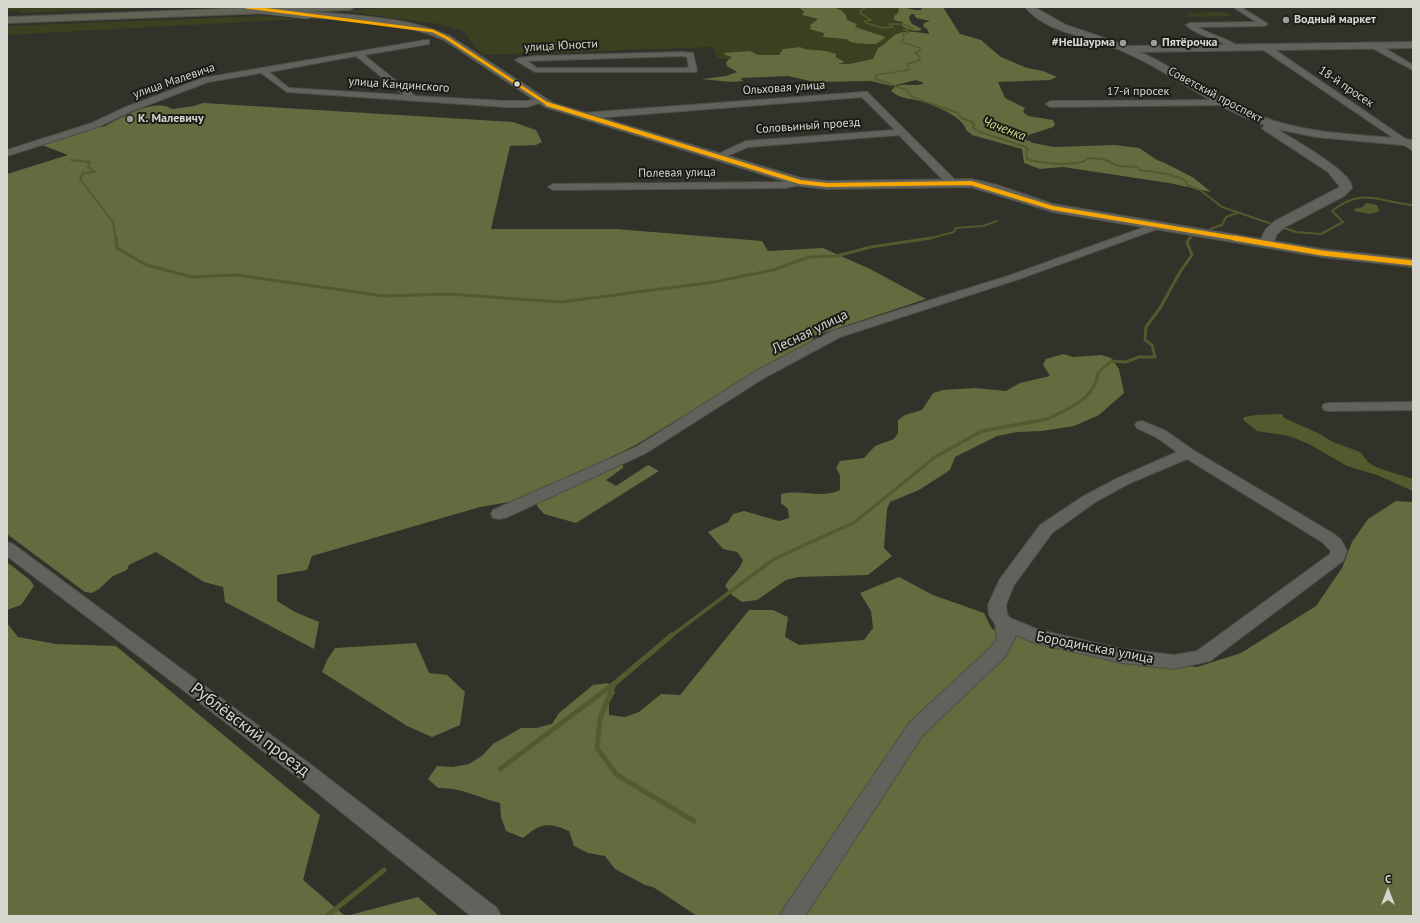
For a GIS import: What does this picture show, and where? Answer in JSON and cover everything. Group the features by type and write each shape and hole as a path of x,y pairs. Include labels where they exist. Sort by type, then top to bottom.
{"highway":[{"path":"7,16 252,7"},
{"path":"7,20 350,7"}],"street":[{"path":"246,7 417,28 439,34 542,101 582,116 800,182 827,185 951,182 982,184 1039,205 1053,208 1266,244 1365,259 1413,263"},
{"name":"Советский проспект","path":"1029,7 1045,18 1061,26 1127,49 1226,103 1268,123 1312,133 1410,145"},
{"path":"1232,47 1224,41 1205,35 1190,25 1264,24 1236,7"},
{"name":"улица Малевича","path":"7,153 95,125 129,109 206,80 426,42"},
{"path":"1127,49 1413,45"},
{"path":"1375,46 1413,68"},
{"name":"18-й просек","path":"1264,47 1410,145"},
{"path":"358,54 413,98"},
{"name":"улица Юности","path":"690,55 693,70 655,70 535,70 519,60 537,58 690,55"},
{"name":"улица Кандинского","path":"262,70 287,90 516,104 542,101"},
{"name":"Ольховая улица","path":"582,116 864,94 951,182"},
{"name":"17-й просек","path":"1050,104 1226,103"},
{"path":"1266,244 1277,227 1346,188 1346,184 1332,169 1270,129 1266,125 1268,123"},
{"name":"Соловьиный проезд","path":"717,157 750,144 903,132"},
{"name":"Полевая улица","path":"553,187 785,185 800,182"},
{"name":"Лесная улица","path":"499,514 641,450 759,375 836,334 1015,277 1156,226"},
{"path":"1329,407 1413,406"},
{"name":"Бородинская улица","path":"1004,623 1035,636 1122,656 1174,662 1189,660 1203,656 1337,557 1339,551 1335,544 1328,538 1188,453 1161,434 1142,425"},
{"path":"792,916 916,729 998,652 1006,638 1004,623 998,615 997,605 1006,583 1046,529 1088,500 1123,481 1188,453"},
{"name":"Рублёвский проезд","path":"7,548 307,773 489,916"}],"shaded area":[{"path":"820,6 841,10 845,14 847,20 857,24 855,27 886,37 876,44 858,43 845,39 823,37 824,33 809,29 811,28 810,25 818,19 802,15 804,12 799,7"},
{"path":"7,7 166,7 19,13 20,10 7,11"},
{"path":"397,7 799,7 802,9 805,17 818,19 814,22 820,32 824,33 823,36 849,40 848,42 851,43 871,44 886,37 854,27 857,24 846,19 846,15 835,7 899,7 896,15 904,24 902,26 912,32 897,35 878,48 873,59 849,64 835,64 845,61 836,56 800,47 785,48 779,55 758,55 747,51 725,55 733,57 730,60 717,58 713,47 482,55 463,31 439,24 343,11"},
{"path":"899,7 921,10 922,7 943,7 960,34 981,40 1001,57 1027,68 1043,71 1057,77 1050,80 998,82 1005,98 1025,108 1023,112 1028,116 1053,120 1055,124 1053,127 1029,135 1025,139 1033,143 1054,147 1115,145 1139,148 1157,160 1194,178 1211,192 1169,183 1063,167 1040,169 1024,163 1022,149 972,135 966,130 960,121 947,112 925,102 901,97 891,91 894,87 902,85 920,85 924,83 916,80 892,86 871,81 814,82 788,76 741,78 743,81 730,82 702,79 726,76 737,72 727,66 726,62 732,57 725,55 724,53 750,51 758,55 779,55 783,49 800,47 836,54 836,57 845,62 838,64 849,64 873,59 878,48 897,34 917,32 929,34 928,30 923,26 924,23 930,21 916,18 914,14 911,14 909,18 912,24 922,29 918,31 909,30 902,26 903,22 894,20 894,16 898,13"},
{"path":"1225,12 1232,16 1191,17 1185,13"},
{"path":"266,16 302,19 7,35 7,26"},
{"path":"203,103 513,122 536,130 542,142 536,145 510,146 491,229 616,229 762,241 768,251 823,248 870,269 926,299 814,336 811,343 756,372 634,446 521,500 480,507 312,556 307,570 277,575 277,601 295,612 319,622 314,649 225,602 223,587 204,582 156,552 129,565 127,570 113,576 99,589 92,593 85,592 7,534 7,174 68,155 42,145 100,126 103,127 138,110 156,105 165,106 172,109 194,106"},
{"path":"1366,203 1377,205 1379,209 1378,212 1369,214 1355,211 1354,209 1363,207"},
{"path":"1063,354 1073,357 1101,355 1111,358 1119,369 1124,393 1099,415 1074,426 1042,431 1017,432 997,436 955,457 950,470 919,490 890,502 887,509 884,548 892,556 868,575 798,577 786,580 757,600 742,602 732,595 725,586 739,568 743,560 737,552 723,549 708,532 728,522 733,514 744,511 779,521 789,518 788,509 781,503 781,494 826,494 840,490 840,475 836,468 840,461 864,458 875,446 894,439 898,433 898,420 905,415 922,410 933,393 943,390 975,388 1006,391 1020,383 1050,376 1043,365 1046,359"},
{"path":"1282,414 1284,418 1318,433 1333,442 1360,452 1369,463 1378,468 1413,479 1413,491 1377,475 1347,466 1309,444 1289,436 1257,431 1243,420 1244,417 1256,415"},
{"path":"623,465 623,468 606,480 616,486 648,465 659,471 576,523 544,514 537,506 537,501 613,466"},
{"path":"1396,501 1413,502 1413,916 697,916 653,887 645,885 615,869 605,856 588,853 574,846 569,831 550,825 535,829 523,838 506,831 501,817 500,803 463,791 438,788 428,779 437,766 453,767 469,764 483,755 493,744 521,728 536,728 552,724 559,713 593,685 608,683 615,692 609,703 609,715 625,717 639,712 661,694 680,695 749,610 773,610 788,617 785,637 799,645 864,640 873,628 871,611 860,593 899,577 933,595 984,613 992,629 1057,649 1142,662 1197,667 1241,653 1316,606 1342,568 1352,542 1368,519"},
{"path":"7,562 30,580 34,586 21,605 7,610"},
{"path":"7,623 18,637 56,644 116,646 320,815 303,880 345,916 7,916"},
{"path":"416,643 429,673 447,675 465,692 460,725 432,737 407,726 322,672 327,660 335,648"},
{"path":"418,897 439,916 346,916"}],"waterway":[{"name":"Чаченка","path":"865,7 866,8 861,10 860,13 871,20 864,21 866,23 883,28 893,27 889,24 902,24 913,28 904,30 909,32 903,35 904,38 901,42 920,48 920,51 915,53 920,57 920,60 907,64 909,70 875,75 877,75 874,78 906,90 912,97 935,105"},
{"name":"Чаченка","path":"932,104 958,113 960,117 974,123 973,128 980,132 1026,147 1029,150 1026,149 1027,159 1064,164 1078,163 1085,161 1087,158 1103,159 1118,166 1137,167 1140,170 1168,174 1185,180 1187,185 1200,190 1222,207 1296,232 1321,234 1343,222 1332,211 1343,203 1353,199 1372,198 1413,205"},
{"path":"71,160 90,162 88,167 95,172 83,173 80,179 113,222 116,239"},
{"path":"1210,229 1222,225 1226,217 1237,213"},
{"path":"931,238 954,232 956,228 983,226 997,221"},
{"path":"116,238 117,248 146,265 192,277 236,275 384,296 449,294 561,302 714,282 773,270 809,257 836,256 871,247 931,238"},
{"path":"1060,413 1073,406 1090,393 1097,380 1098,373 1111,361 1126,362 1139,357 1155,357 1152,345 1145,340 1146,327 1160,308 1180,272 1192,255 1187,242 1190,238"},
{"path":"671,636 774,559 855,522 935,457 982,431 1048,419 1060,413"},
{"path":"500,769 615,683 672,635"},
{"path":"614,684 600,719 597,748 617,775 694,821"},
{"path":"327,916 384,870"}],"transit line":[{"path":"246,7 433,31 447,38 549,105 800,182 827,185 971,183 992,188 1053,208 1322,253 1413,263"}],"place":[{"name":"Водный маркет","path":"1286,20"},
{"name":"#НеШаурма","path":"1123,43"},
{"name":"Пятёрочка","path":"1154,43"},
{"name":"К. Малевичу","path":"130,119"}]}
